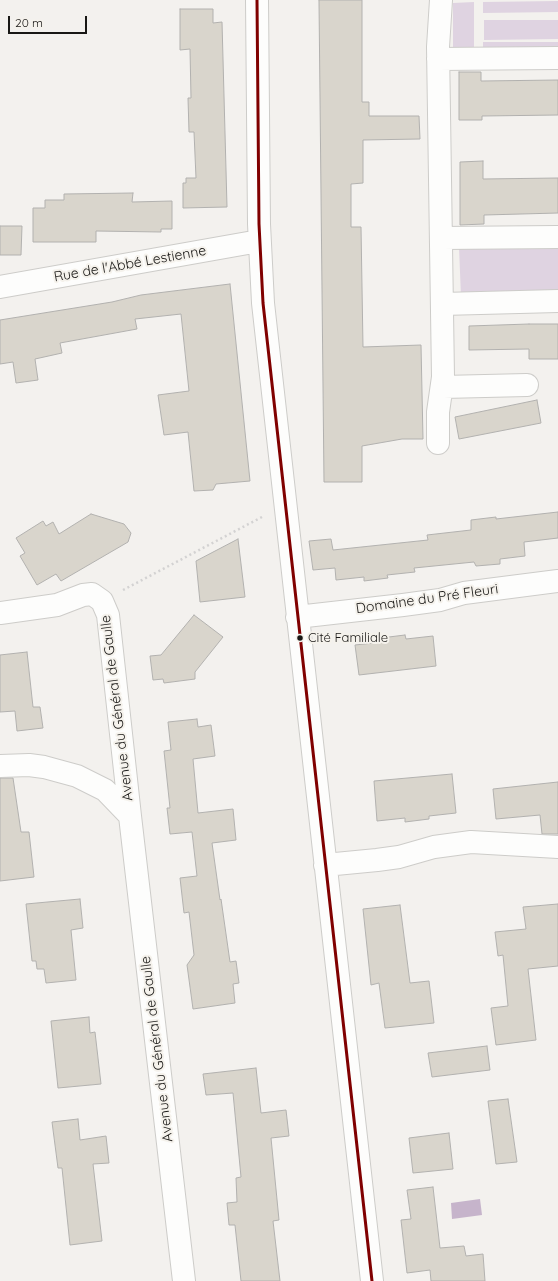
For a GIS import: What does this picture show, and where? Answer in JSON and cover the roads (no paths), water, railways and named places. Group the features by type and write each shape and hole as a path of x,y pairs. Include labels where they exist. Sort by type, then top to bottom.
{"street":[{"path":"257,0 262,303 372,1281"},
{"path":"438,443 438,412 443,388 442,238 438,59 441,0"},
{"path":"438,59 558,58"},
{"path":"442,238 558,237"},
{"name":"Rue de l'Abbé Lestienne","path":"0,287 260,241"},
{"path":"442,304 558,301"},
{"path":"443,388 526,385"},
{"name":"Domaine du Pré Fleuri","path":"297,617 440,600 464,593 558,581"},
{"name":"Avenue du Général de Gaulle","path":"0,613 57,605 83,595 92,594 102,601 108,615 184,1281"},
{"name":"Avenue du Général de Gaulle","path":"0,766 29,765 44,767 76,776 105,790 130,816"},
{"path":"325,864 399,857 434,847 466,842 558,847"}],"place":[{"name":"Cité Familiale","path":"300,638"}]}
